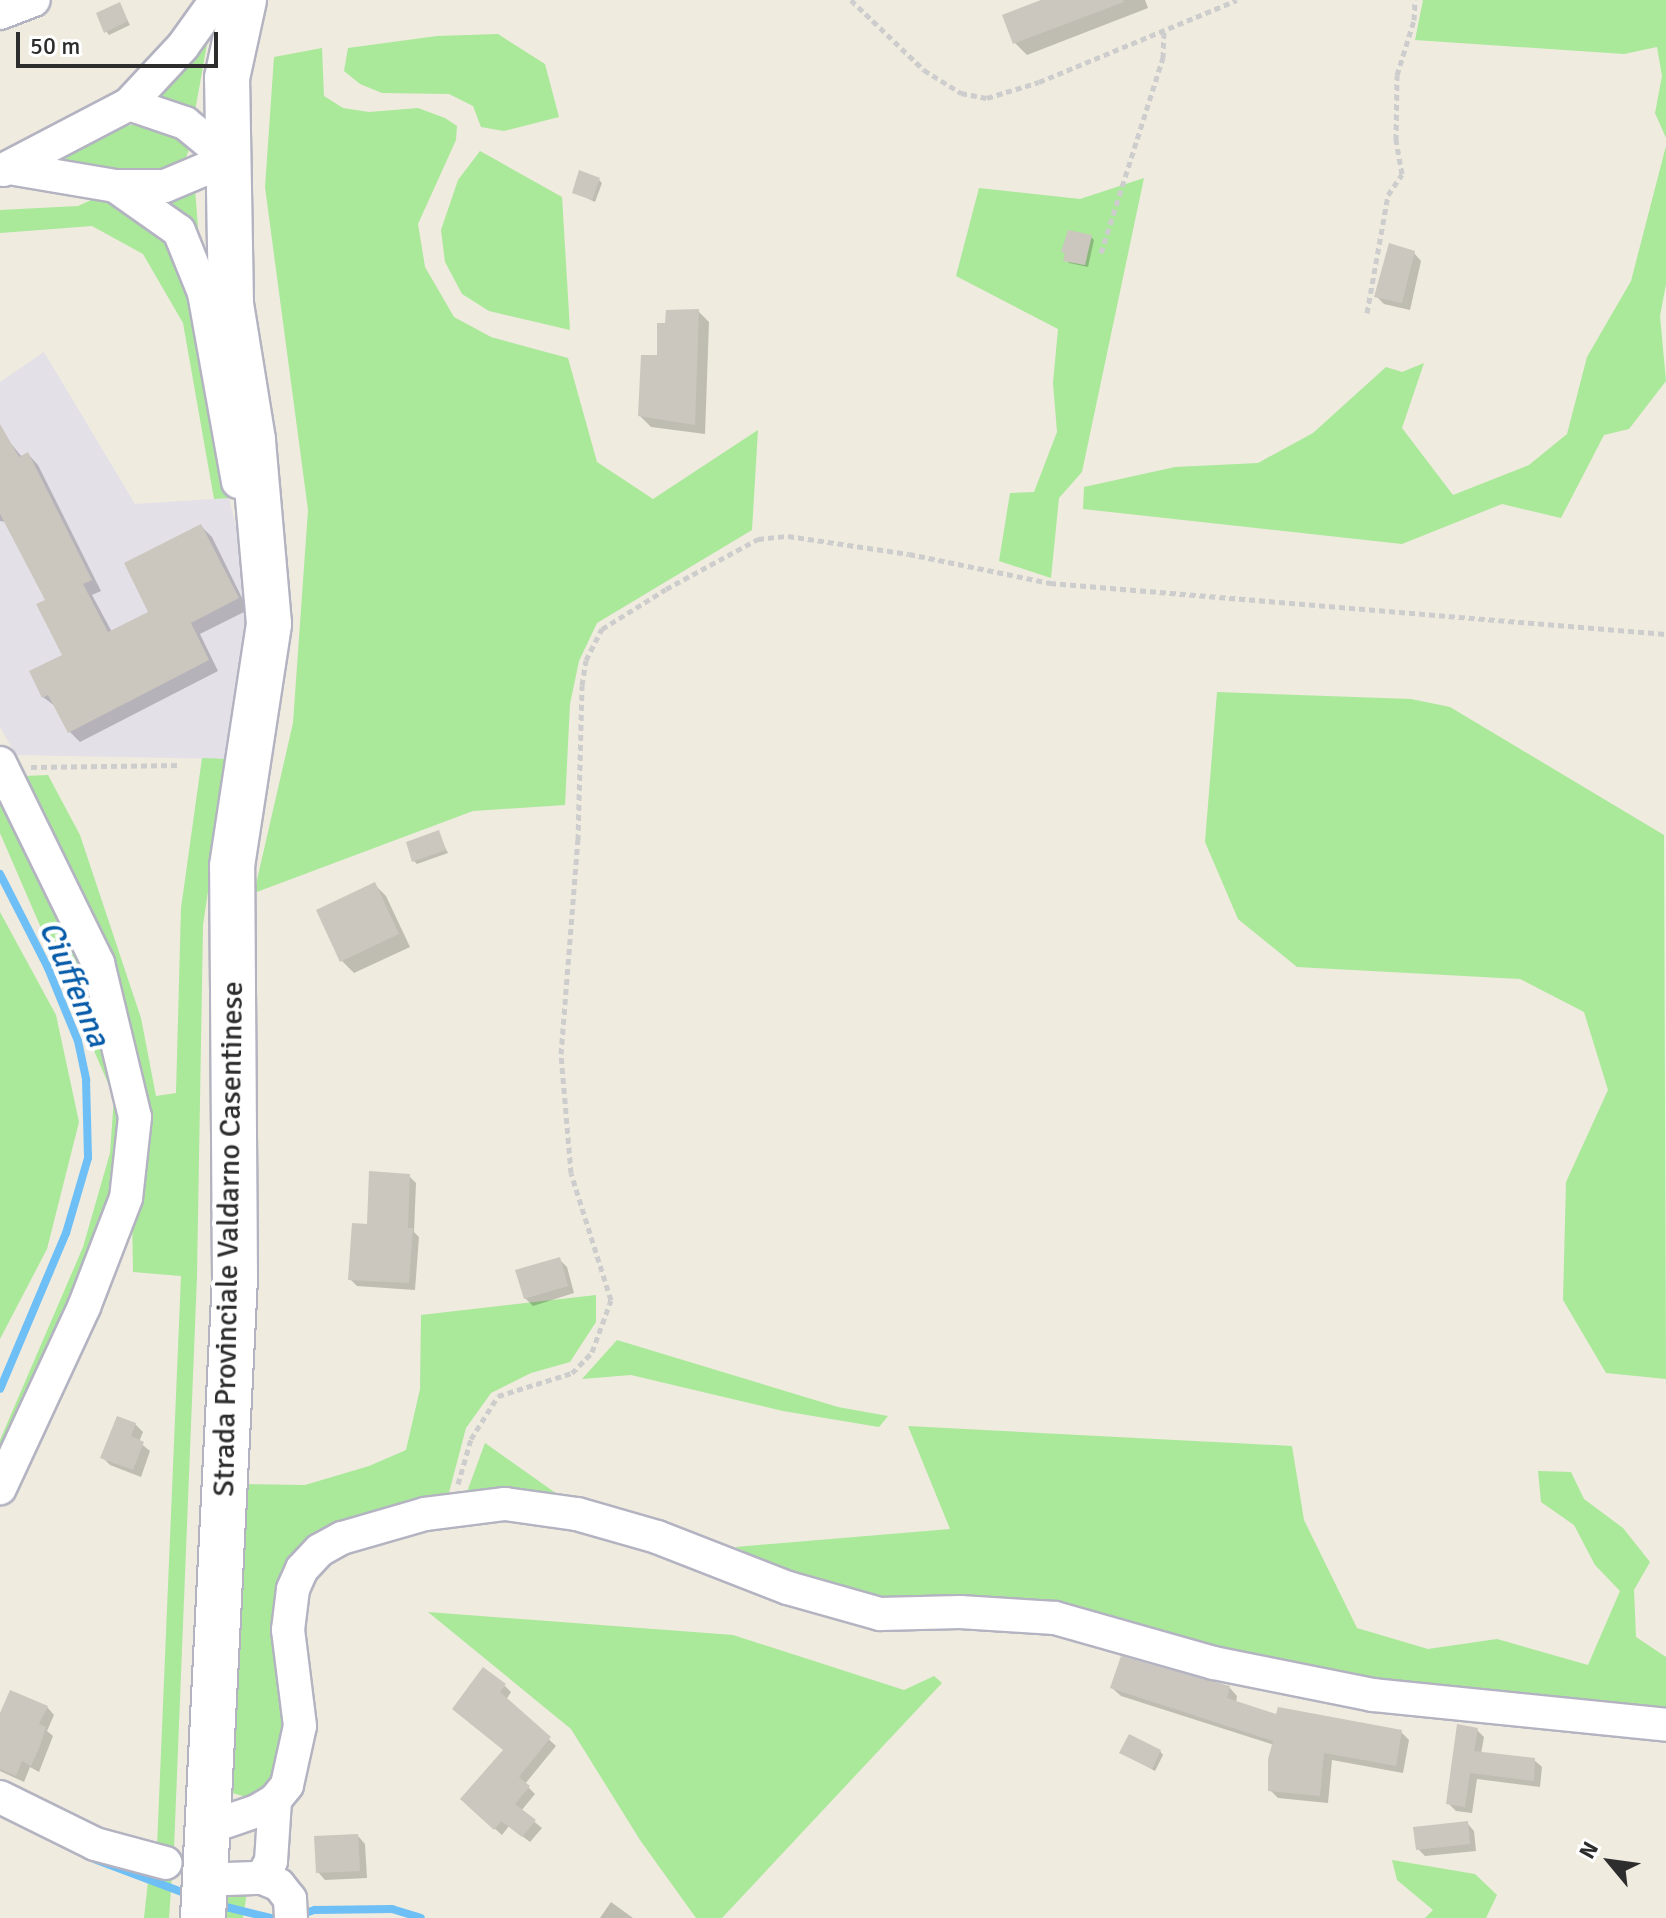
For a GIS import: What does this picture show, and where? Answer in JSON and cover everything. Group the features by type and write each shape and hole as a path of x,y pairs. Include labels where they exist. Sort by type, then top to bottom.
{"main road":[{"name":"Strada Provinciale Valdarno Casentinese","path":"203,1918 210,1827 235,1277 232,866 269,624 253,440 231,304 227,78 244,0"}],"street":[{"path":"0,13 34,0"},
{"path":"5,169 129,104 183,46 216,0"},
{"path":"129,104 185,123 229,159"},
{"name":"Strada Provinciale Valdarno Casentinese","path":"5,169 115,186 165,186 229,159"},
{"name":"Strada Provinciale Valdarno Casentinese","path":"115,186 179,231 204,293 242,505 264,561"},
{"path":"0,1488 84,1307 126,1198 135,1117 98,963 1,765"},
{"path":"210,1827 257,1811 275,1800 287,1785 300,1726 288,1630 293,1589 302,1569 320,1550 342,1538 425,1514 505,1504 577,1514 657,1537 788,1588 880,1614 960,1612 1055,1618 1214,1663 1373,1695 1666,1725"},
{"path":"0,1797 95,1844 166,1863"},
{"path":"262,1878 271,1861 275,1800"},
{"path":"227,1879 262,1878 279,1885 290,1899 291,1918"}],"path":[{"path":"851,0 924,70 961,93 987,98 1039,82 1237,0"},
{"path":"1367,313 1388,195 1402,174 1396,140 1397,75 1414,20 1415,0"},
{"path":"1101,253 1163,58 1164,29"},
{"path":"449,1511 471,1439 498,1396 572,1373 592,1352 611,1300 571,1173 561,1054 578,840 582,685 586,660 602,629 666,589 758,539 788,536 923,557 1050,583 1666,634"},
{"path":"1,765 181,765"}],"shaded area":[{"path":"44,352 135,504 229,498 251,588 228,759 16,755 0,727 0,382"}],"green space":[{"path":"1423,0 1666,0 1666,138 1655,113 1662,76 1657,47 1624,54 1415,40"},
{"path":"211,22 195,111 153,99"},
{"path":"498,34 545,64 559,117 504,131 481,127 473,106 449,94 382,93 360,84 344,71 348,48 437,36"},
{"path":"322,48 324,96 343,108 369,112 418,108 457,126 456,140 418,224 425,267 454,317 491,337 568,358 597,462 653,499 758,430 752,530 597,623 579,661 570,704 565,805 473,811 254,893 293,723 308,510 265,187 274,57"},
{"path":"152,123 187,140 189,150 183,164 142,176 51,160 124,126"},
{"path":"1666,146 1666,284 1660,316 1666,381 1629,429 1604,435 1561,518 1502,504 1402,544 1083,509 1084,487 1175,467 1258,463 1313,433 1386,367 1402,372 1424,363 1402,428 1453,495 1529,465 1567,434 1587,357 1631,281"},
{"path":"480,151 562,197 570,330 489,311 462,294 445,262 441,230 458,180"},
{"path":"1144,178 1082,472 1059,498 1051,578 999,561 1010,493 1034,492 1057,432 1053,383 1058,329 956,276 979,188 1080,199"},
{"path":"195,189 199,240 169,199"},
{"path":"106,193 170,242 195,315 229,498 214,499 183,323 143,254 92,226 0,233 0,210 78,206"},
{"path":"1217,692 1411,699 1450,707 1664,835 1666,1379 1606,1373 1563,1300 1566,1182 1608,1090 1584,1012 1520,979 1297,967 1238,919 1205,842"},
{"path":"202,758 228,759 203,925 197,1276 174,1849 157,1847 181,1276 133,1272 129,1042 88,907 24,776 48,775 80,835 141,1018 156,1096 176,1093 181,908"},
{"path":"0,797 61,909 105,1026 127,1115 118,1197 0,1473 0,1440 83,1247 110,1153 114,1097 0,833"},
{"path":"0,912 56,1015 79,1122 47,1249 0,1339"},
{"path":"596,1295 596,1322 570,1362 531,1373 491,1393 466,1428 447,1500 340,1531 276,1602 275,1658 290,1728 276,1781 246,1797 229,1792 238,1484 305,1485 369,1466 406,1450 420,1389 421,1315"},
{"path":"617,1340 838,1407 888,1416 879,1427 783,1411 631,1375 582,1379"},
{"path":"908,1426 1292,1446 1304,1520 1357,1628 1428,1649 1497,1639 1588,1665 1620,1591 1595,1565 1574,1525 1541,1502 1538,1471 1571,1472 1584,1499 1623,1528 1650,1562 1634,1590 1636,1637 1666,1657 1666,1716 1373,1686 905,1602 794,1574 735,1547 950,1529"},
{"path":"485,1443 574,1506 464,1500"},
{"path":"428,1612 733,1635 904,1690 934,1676 942,1683 722,1918 696,1918 640,1840 571,1729"},
{"path":"1392,1860 1475,1874 1497,1895 1486,1918 1425,1918 1433,1910 1397,1880"},
{"path":"149,1872 172,1875 169,1918 144,1918"},
{"path":"223,1889 247,1892 243,1918 220,1918"}],"building":[{"path":"1041,0 1124,2 1013,44 1002,15"},
{"path":"120,2 128,21 104,33 96,13"},
{"path":"579,170 600,178 592,200 572,193"},
{"path":"1068,230 1092,235 1085,265 1063,261 1065,253 1061,252"},
{"path":"1389,243 1415,251 1402,303 1374,297"},
{"path":"699,309 695,425 638,416 641,355 657,355 657,323 665,323 666,310"},
{"path":"0,424 19,457 28,452 92,580 83,584 108,632 148,612 124,563 201,524 239,598 191,623 209,660 68,733 48,695 42,698 29,671 62,655 36,604 45,600 0,514"},
{"path":"439,830 446,850 412,862 406,842"},
{"path":"375,882 399,934 340,962 316,910"},
{"path":"369,1171 410,1174 408,1228 413,1228 409,1283 348,1280 352,1223 367,1224"},
{"path":"560,1257 568,1286 524,1299 515,1270"},
{"path":"117,1416 136,1423 131,1436 144,1442 133,1470 100,1458"},
{"path":"1121,1656 1230,1686 1227,1698 1276,1714 1278,1707 1402,1730 1396,1766 1324,1753 1320,1796 1268,1791 1268,1759 1273,1741 1110,1688"},
{"path":"483,1667 506,1684 500,1692 551,1737 519,1777 530,1786 515,1804 536,1820 522,1837 501,1821 494,1830 460,1799 503,1750 452,1709"},
{"path":"10,1690 48,1706 39,1724 46,1727 31,1766 22,1761 16,1776 0,1769 0,1713"},
{"path":"1457,1724 1478,1728 1474,1751 1535,1758 1534,1781 1470,1773 1465,1807 1446,1804"},
{"path":"1129,1734 1161,1750 1152,1769 1119,1753"},
{"path":"1468,1821 1470,1844 1416,1850 1413,1827"},
{"path":"358,1834 360,1871 316,1873 314,1836"}],"waterway":[{"name":"Ciuffenna","path":"0,874 48,968 78,1041 86,1080 88,1158 66,1233 0,1389"},
{"path":"94,1859 190,1895"},
{"path":"218,1905 271,1918"},
{"path":"296,1916 315,1910 392,1909 421,1918"}]}
